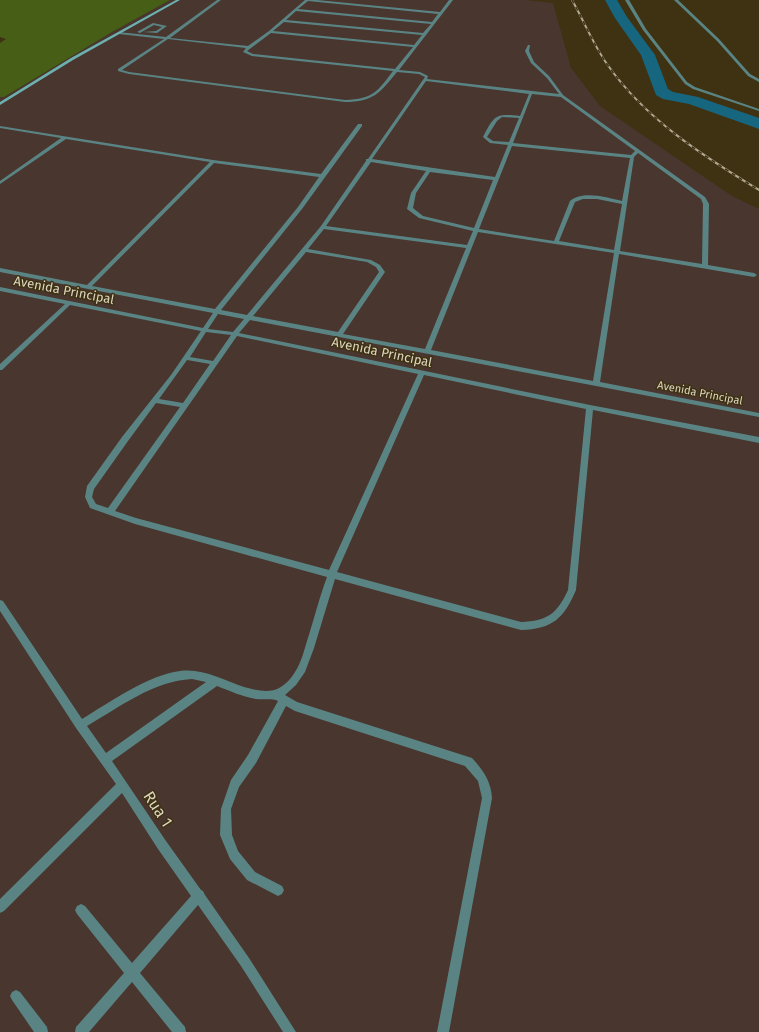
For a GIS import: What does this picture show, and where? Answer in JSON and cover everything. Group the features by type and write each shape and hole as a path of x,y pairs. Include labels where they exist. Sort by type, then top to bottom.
{"street":[{"path":"0,104 72,58 178,0"},
{"path":"218,0 166,39 119,70 136,74 345,101 362,101 374,96 383,87 451,0"},
{"path":"110,512 235,334 323,228 368,160 427,77 423,74 252,56 244,51 270,32 307,0 440,13"},
{"path":"627,0 644,29 686,83 694,88 759,110"},
{"path":"676,0 718,40 749,75 759,81"},
{"path":"296,10 432,23"},
{"path":"283,21 424,34"},
{"path":"129,34 153,32 165,26 153,24 139,32"},
{"path":"119,32 247,48"},
{"path":"270,32 415,46"},
{"path":"529,46 527,51 529,58 548,77 562,96 703,198 706,204 705,266"},
{"path":"424,80 562,96"},
{"path":"427,351 531,93"},
{"path":"521,117 501,115 496,118 485,137 492,142 632,157"},
{"path":"360,125 300,208 217,311 156,401 125,439 90,488 88,496 89,501 93,506 135,521 332,575 521,626 534,626 548,622 566,605 572,590 590,407"},
{"path":"0,127 213,161 322,176"},
{"path":"0,183 66,137"},
{"path":"596,384 632,157 638,152"},
{"path":"368,160 496,179"},
{"path":"88,287 213,161"},
{"path":"429,170 416,188 411,199 410,209 421,217 476,230 754,275"},
{"path":"556,242 573,201 576,198 585,197 624,203"},
{"path":"323,228 469,247"},
{"path":"305,250 369,261 378,266 382,272 339,335"},
{"name":"Avenida Principal","path":"0,270 759,415"},
{"name":"Avenida Principal","path":"0,290 205,330 235,334 759,440"},
{"path":"0,368 69,303"},
{"path":"186,358 214,364"},
{"path":"80,725 126,699 176,676 192,674 254,695 274,694 285,689 300,673 332,575 422,373"},
{"path":"156,401 185,406"},
{"name":"Rua 1","path":"0,604 162,845 199,895 245,962 290,1032"},
{"path":"105,760 216,681"},
{"path":"274,694 294,706 468,762 480,773 487,786 487,798 444,1032"},
{"path":"278,890 251,876 234,855 226,835 226,809 235,784 252,759 284,700"},
{"path":"0,907 123,785"},
{"path":"81,1032 199,895"},
{"path":"81,910 180,1032"},
{"path":"16,996 42,1032"}],"shaded area":[{"path":"170,0 525,0 553,3 571,68 600,106 732,196 759,209 759,1032 0,1032 0,97 4,97 112,32"}],"green space":[{"path":"0,0 170,0 112,32 4,97 0,97 0,43 6,39 0,37"}],"waterway":[{"path":"611,0 621,18 648,55 661,92 669,96 692,100 759,124"}],"railway":[{"path":"572,0 607,64 622,84 639,102 657,119 696,150 759,190"}]}
